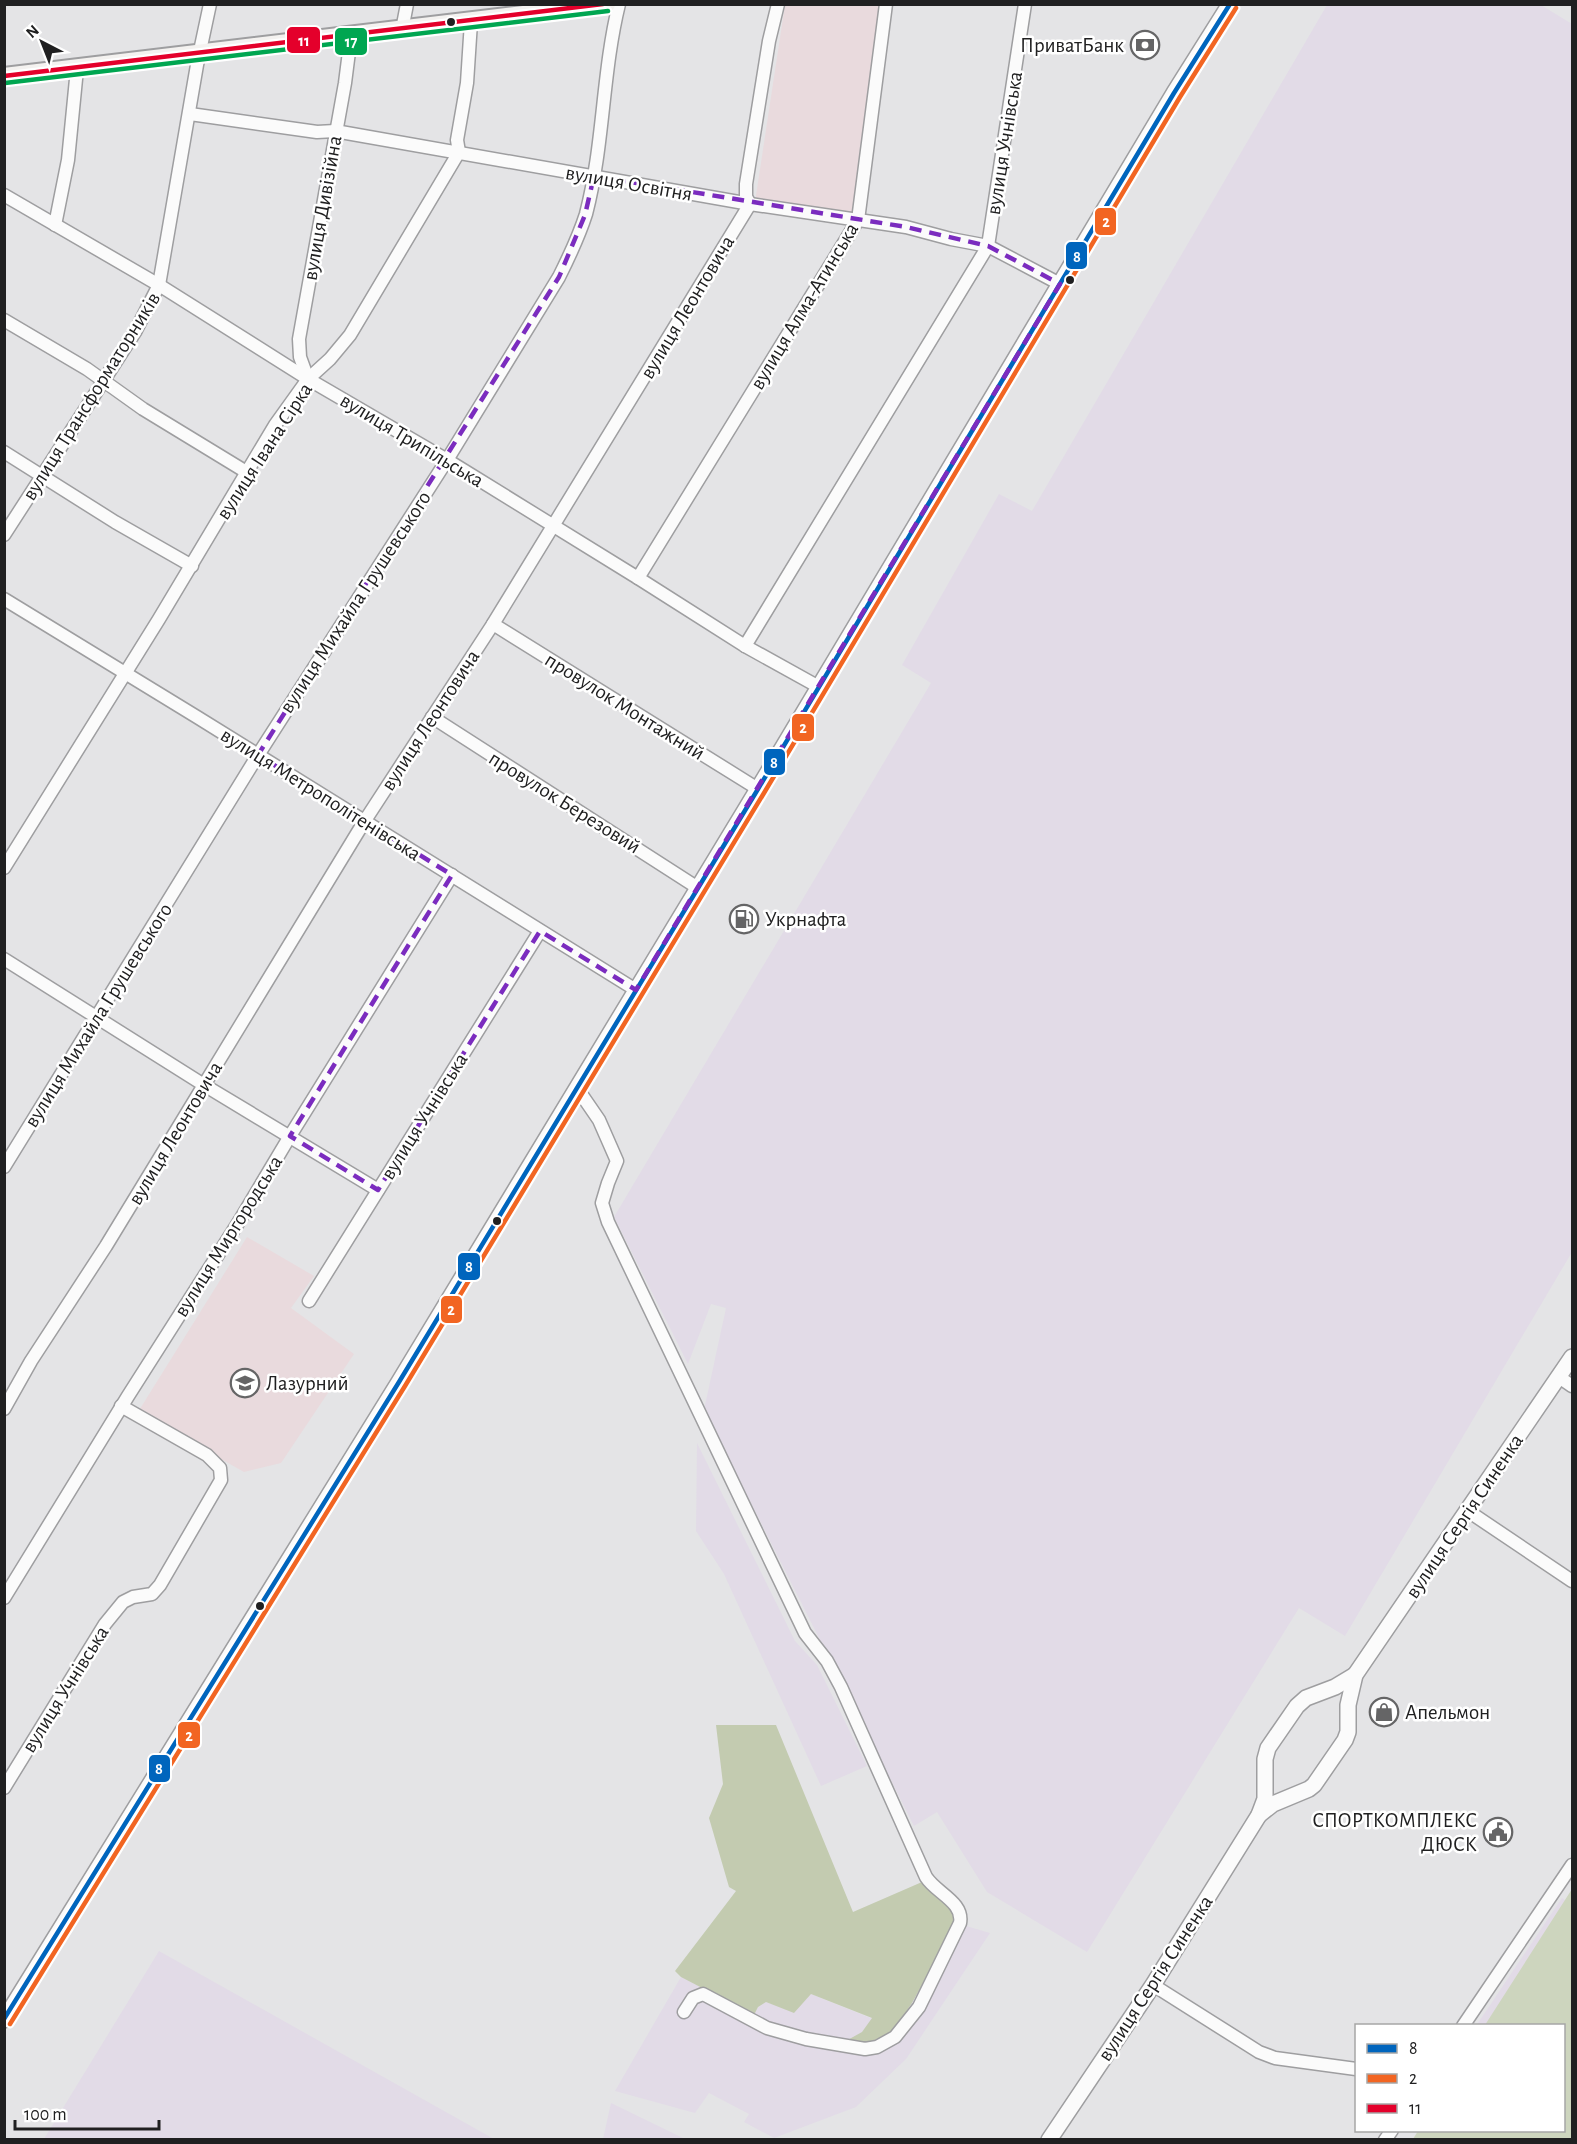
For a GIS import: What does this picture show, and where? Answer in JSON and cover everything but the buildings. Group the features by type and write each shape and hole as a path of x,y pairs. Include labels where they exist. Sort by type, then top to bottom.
{"main road":[{"path":"4,76 607,4"}],"street":[{"name":"вулиця Трансформаторників","path":"4,535 135,332 159,285 210,4"},
{"path":"402,30 407,4"},
{"name":"вулиця Михайла Грушевського","path":"4,1167 258,755 447,460 559,277 572,251 585,215 594,176 620,4"},
{"path":"750,204 746,196 746,184 778,4"},
{"name":"вулиця Алма-Атинська","path":"638,578 858,220 886,4"},
{"name":"вулиця Учнівська","path":"988,246 1025,4"},
{"path":"4,2020 399,1382 758,789 1174,93 1230,4"},
{"name":"вулиця Івана Сірка","path":"4,868 192,566 275,425 308,379 330,359 350,335 459,152 457,140 467,83 471,21"},
{"name":"вулиця Дивізійна","path":"308,379 300,357 299,339 351,36"},
{"path":"55,225 68,160 77,69"},
{"name":"вулиця Освітня","path":"190,114 324,133 335,131 750,204 906,227 988,246 1060,284"},
{"name":"вулиця Трипільська","path":"4,195 159,285 308,379 447,460 745,646 819,687"},
{"name":"вулиця Леонтовича","path":"4,1409 31,1361 106,1246 364,822 493,624 750,204"},
{"path":"745,646 988,246"},
{"path":"4,320 87,369 103,383 248,473"},
{"path":"4,452 115,522 192,566"},
{"name":"вулиця Метрополітенівська","path":"4,599 636,990"},
{"name":"провулок Монтажний","path":"493,624 758,789"},
{"name":"провулок Березовий","path":"432,717 698,888"},
{"name":"вулиця Миргородська","path":"4,1598 452,875"},
{"name":"вулиця Учнівська","path":"309,1301 540,932"},
{"path":"4,959 96,1018 378,1190"},
{"path":"577,1088 599,1119 617,1161 602,1203 608,1222 805,1633 828,1660 838,1679 926,1877 936,1890 958,1908 961,1917 919,2007 895,2037 877,2047 865,2049 806,2039 766,2028 703,1994 693,1998 684,2013"},
{"name":"вулиця Сергія Синенка","path":"1260,1815 1273,1804 1314,1785 1345,1740 1348,1732 1350,1690 1355,1675 1572,1357"},
{"path":"1559,1377 1572,1386"},
{"name":"вулиця Учнівська","path":"4,1788 105,1624 123,1602 152,1594 160,1585 221,1480 218,1465 207,1455 121,1406"},
{"path":"1468,1511 1572,1581"},
{"name":"вулиця Сергія Синенка","path":"1049,2139 1153,1985 1260,1815 1265,1799 1265,1759 1268,1748 1297,1706 1306,1698 1335,1687 1355,1675"},
{"path":"1464,2024 1572,1865"},
{"path":"1153,1985 1259,2052 1275,2058 1355,2069"}],"highlighted area":[{"path":"594,176 906,227 988,246 1060,284 636,990 540,931 378,1190 290,1136 452,875 258,755 559,277 585,215"}],"shaded area":[{"path":"785,5 882,5 852,214 755,202"},
{"path":"1327,5 1541,5 1572,24 1572,1252 1345,1636 1299,1608 1087,1952 987,1892 937,1812 914,1826 704,1410 726,1308 711,1304 688,1364 614,1217 931,683 902,665 999,494 1032,511"},
{"name":"Лазурний","path":"247,1237 314,1276 291,1308 354,1354 281,1463 244,1472 138,1412"},
{"path":"697,1443 795,1641 817,1665 867,1766 821,1786 724,1574 696,1531"},
{"path":"1562,1898 1572,1905 1492,2024 1477,2024"},
{"path":"956,1923 990,1933 906,2059 856,2107 774,2138 744,2122 749,2114 709,2093 695,2113 615,2091 681,1977 754,2014 758,2007 766,2002 794,2012 811,1994 873,2019 862,2032 892,2032 912,2003"},
{"path":"159,1951 494,2139 44,2139"},
{"path":"611,2103 685,2139 603,2139"}],"green space":[{"path":"716,1725 776,1725 853,1912 922,1882 953,1910 956,1923 912,2003 892,2032 871,2042 844,2042 862,2032 872,2018 811,1994 794,2013 766,2002 758,2007 754,2015 681,1977 675,1971 736,1891 729,1887 709,1818 723,1784"},
{"path":"1572,1889 1572,2139 1413,2139 1417,2132 1565,2132 1565,2024 1486,2024"}],"transit line":[{"name":"11","path":"4,76 603,4"},
{"name":"8","path":"4,2019 399,1382 758,789 1174,93 1230,4"},
{"name":"2","path":"10,2024 405,1386 764,793 1180,97 1236,8"},
{"name":"17","path":"5,83 608,11"}],"place":[{"name":"ПриватБанк","path":"1145,45"},
{"name":"Укрнафта","path":"744,919"},
{"name":"Лазурний","path":"245,1383"},
{"name":"Апельмон","path":"1384,1712"},
{"name":"СПОРТКОМПЛЕКС ДЮСК","path":"1498,1832"}]}
